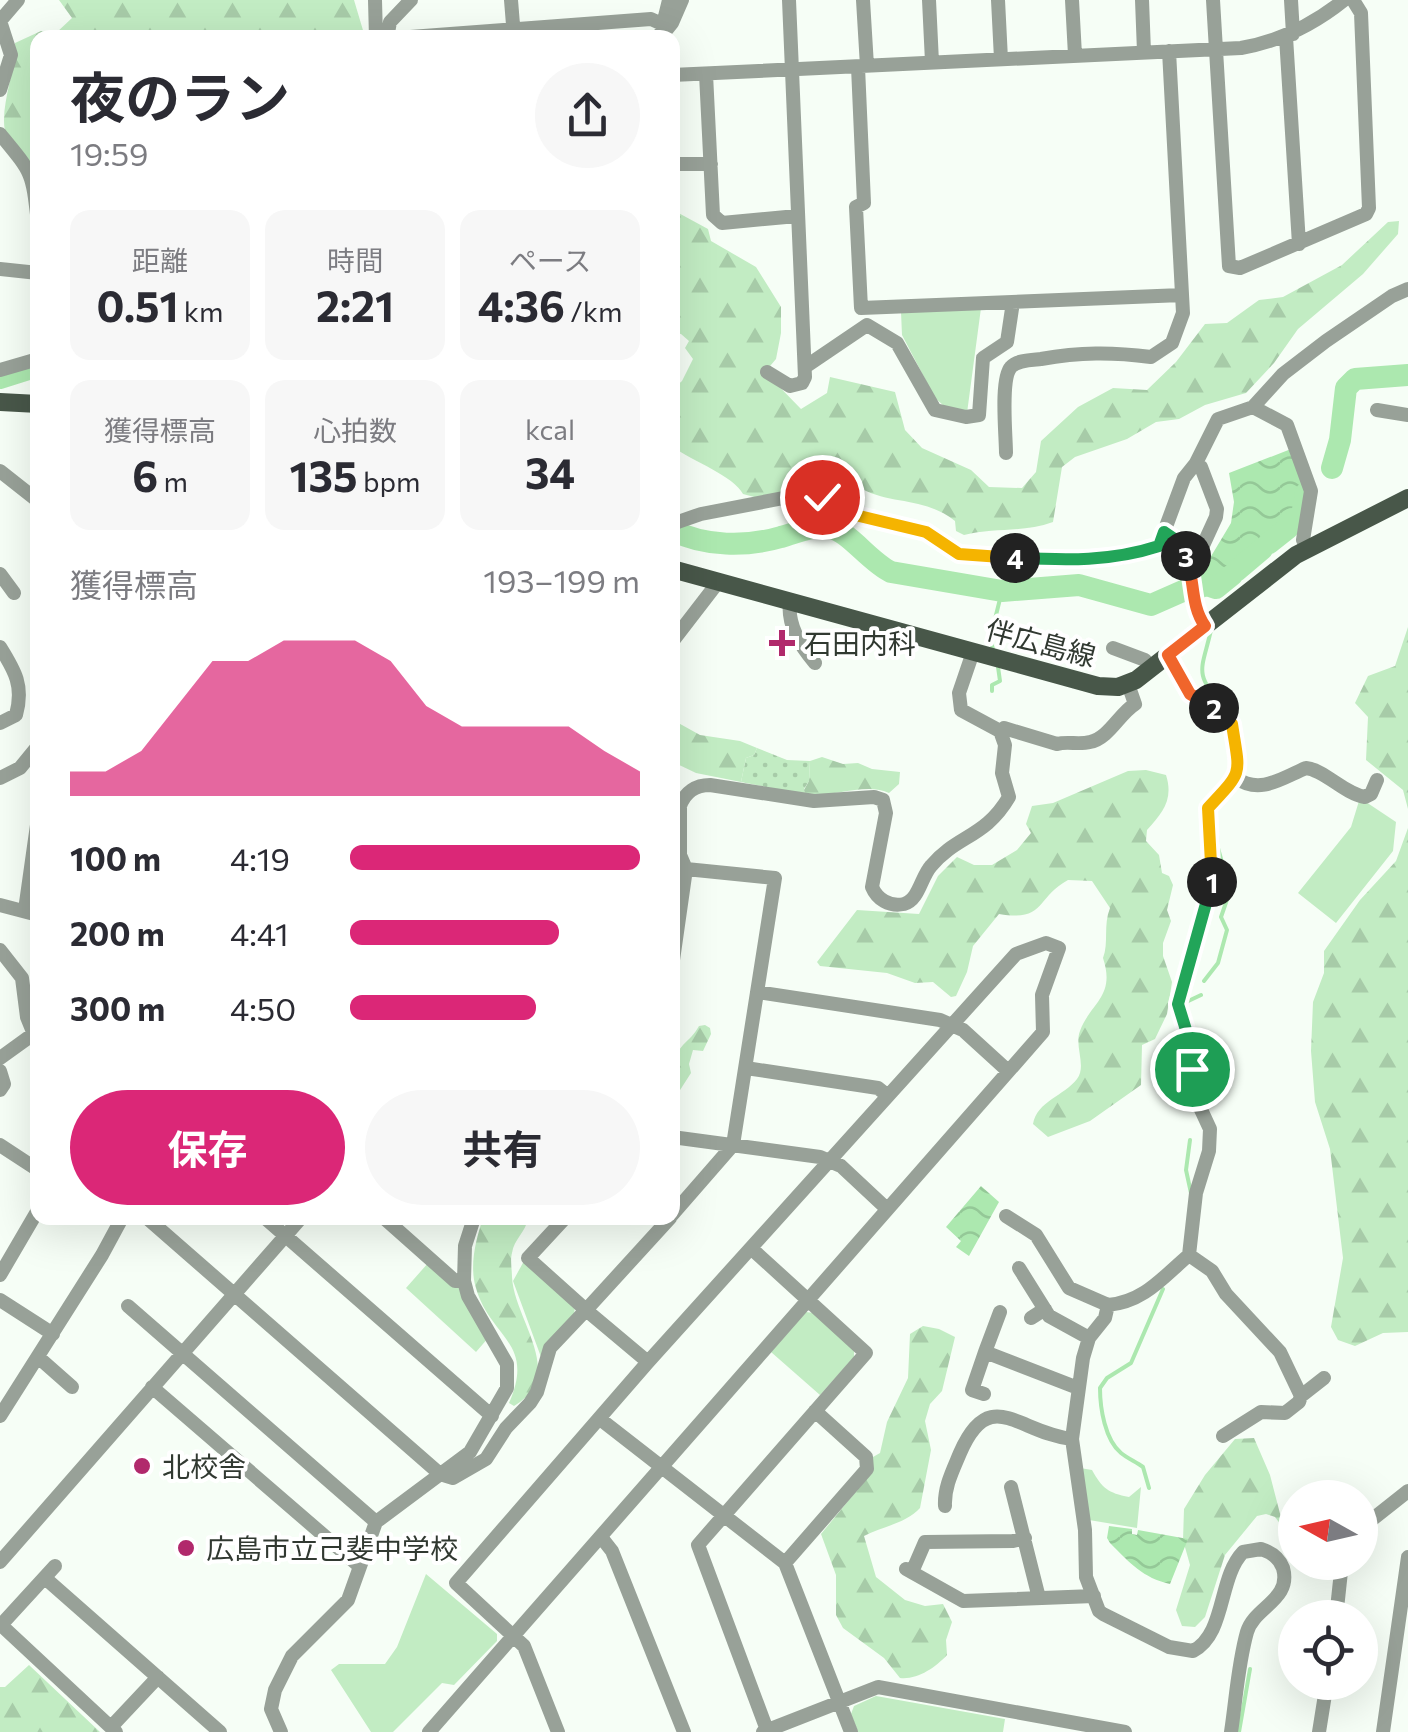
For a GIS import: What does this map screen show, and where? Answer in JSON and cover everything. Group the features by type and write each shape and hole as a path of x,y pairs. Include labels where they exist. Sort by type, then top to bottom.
{"main road":[{"path":"0,402 30,404"},
{"name":"伴広島線","path":"680,571 1098,686 1118,687 1168,655 1307,548 1408,498"}],"street":[{"path":"0,90 10,56 0,21 18,0"},
{"path":"375,0 376,30"},
{"path":"388,30 390,22 411,0"},
{"path":"511,0 514,30"},
{"path":"662,30 669,0"},
{"path":"664,30 682,0"},
{"path":"767,372 790,386 802,383 806,377 788,0"},
{"path":"863,0 864,203 856,207 861,308 1182,295"},
{"path":"929,0 932,62"},
{"path":"998,0 1000,59"},
{"path":"1072,0 1075,56"},
{"path":"1142,0 1144,52"},
{"path":"1214,0 1229,266 1240,268 1366,214 1369,208 1361,13 1353,0"},
{"path":"1291,0 1289,35 1299,244"},
{"path":"680,75 1267,44 1323,17 1344,0"},
{"path":"544,30 652,19 659,30"},
{"path":"1006,453 1009,368 1074,353 1100,351 1151,357 1172,343 1183,313 1169,51"},
{"path":"706,74 713,215 722,224 797,216"},
{"path":"0,134 30,170"},
{"path":"680,164 711,164"},
{"path":"0,269 30,272"},
{"path":"680,523 701,514 805,494 822,497 862,518 926,532 959,554 1076,562 1124,557 1159,546 1184,478 1196,464 1218,418 1253,407 1284,374 1326,341 1408,289"},
{"path":"805,367 867,325 897,343 935,410 966,417 978,415 983,358 1007,342 1013,302"},
{"path":"0,370 30,362"},
{"path":"1253,407 1287,425 1294,441 1311,491 1303,540 1307,548"},
{"path":"1376,410 1408,415"},
{"path":"1191,568 1217,509 1202,468 1196,464"},
{"path":"0,471 30,495"},
{"path":"1164,532 1183,545 1191,568 1194,602 1205,626"},
{"path":"0,574 14,593"},
{"path":"680,632 719,581"},
{"path":"790,601 789,614 800,644 814,663"},
{"path":"0,646 21,689 16,715 0,723"},
{"path":"1113,648 1145,660 1150,668"},
{"path":"680,912 686,870 680,856 680,806 689,793 702,785 814,801 874,797 883,800 886,813 872,887 876,898 903,904 914,899 932,865 991,823 1009,798 1002,774 1005,745 1000,731 961,710 959,693 972,652"},
{"path":"1006,1216 1036,1235 1069,1288 1108,1306 1129,1303 1145,1293 1189,1255 1196,1192 1209,1151 1210,1129 1191,1088 1194,1059 1178,1004 1212,884 1208,808 1236,778 1238,765 1232,724 1222,713 1190,694 1168,655"},
{"path":"1000,731 1004,728 1057,744 1090,742 1104,735 1135,704 1128,684"},
{"path":"0,778 20,768 30,756"},
{"path":"1236,778 1250,786 1261,786 1309,768 1365,797 1371,794 1377,780"},
{"path":"680,1206 733,1144 775,878 686,870"},
{"path":"0,905 30,912"},
{"path":"428,1732 514,1636 809,1300 1042,1032 1042,995 1059,948 1046,943 1016,954 648,1362 456,1583 514,1636 524,1646 558,1732"},
{"path":"0,950 22,978 30,1016"},
{"path":"758,992 940,1020 963,1030 1008,1071"},
{"path":"0,1058 30,1043"},
{"path":"746,1068 878,1088 888,1096"},
{"path":"0,1071 4,1084 0,1090"},
{"path":"680,1138 820,1157 841,1166 888,1209"},
{"path":"0,1145 30,1165"},
{"path":"0,1275 4,1257 30,1221"},
{"path":"0,1416 118,1225"},
{"path":"155,1225 440,1474 461,1476 486,1459 506,1428 538,1392 550,1348 663,1225"},
{"path":"274,1225 492,1416"},
{"path":"0,1562 295,1225"},
{"path":"392,1225 456,1281 464,1282"},
{"path":"282,1732 271,1709 282,1672 305,1641 344,1606 376,1522 470,1452 507,1388 508,1364 468,1296 464,1282 464,1257 472,1225"},
{"path":"559,1225 528,1258 648,1362"},
{"path":"752,1249 866,1353 697,1550 765,1731 878,1687 1125,1732"},
{"path":"1189,1255 1212,1271 1226,1294 1280,1352 1300,1396 1299,1402 1285,1413 1260,1412 1223,1436"},
{"path":"1020,1268 1053,1320 1089,1338"},
{"path":"0,1300 54,1334"},
{"path":"128,1306 376,1522"},
{"path":"1108,1306 1106,1318 1089,1338 1072,1439 1085,1530 1085,1571 1103,1614 1170,1647 1193,1651 1211,1633 1236,1560 1252,1548 1274,1555 1284,1572 1284,1584 1276,1600 1255,1618 1246,1634 1231,1732"},
{"path":"1032,1318 1045,1309"},
{"path":"984,1394 972,1390 1000,1312"},
{"path":"985,1352 1078,1388"},
{"path":"38,1357 72,1387"},
{"path":"1300,1396 1324,1378"},
{"path":"152,1386 358,1564"},
{"path":"785,1563 867,1469 866,1457 815,1411"},
{"path":"946,1506 945,1492 952,1473 970,1431 979,1420 1000,1416 1044,1434 1072,1439"},
{"path":"600,1419 785,1563 851,1732"},
{"path":"1011,1488 1039,1598"},
{"path":"1378,1515 1408,1491"},
{"path":"601,1537 612,1550 684,1732"},
{"path":"1026,1538 925,1542 909,1570 963,1601 1094,1596"},
{"path":"1383,1732 1408,1556"},
{"path":"158,1677 113,1730 0,1625 50,1572 220,1732"},
{"path":"1390,1682 1408,1685"},
{"path":"1318,1732 1324,1700"}],"green space":[{"path":"59,0 354,0 363,30 59,30 72,18"},
{"path":"30,36 30,163 5,131 4,111 15,43"},
{"path":"680,214 708,229 711,241 756,267 781,307 776,359 765,372 801,409 827,393 830,377 895,392 905,430 922,448 971,470 989,487 1022,488 1036,472 1041,441 1078,407 1113,388 1147,390 1176,362 1205,324 1227,323 1259,300 1283,297 1342,265 1388,222 1399,221 1398,234 1363,274 1298,329 1246,393 1205,405 1179,419 1156,422 1127,439 1075,457 1062,467 1053,522 1031,528 964,535 956,531 955,521 944,513 862,489 855,503 841,503 814,485 758,498 743,494 722,475 680,451 680,383 693,359 685,348 689,341 681,334"},
{"path":"981,308 967,413 944,406 935,398 902,335 901,312"},
{"path":"1408,627 1408,809 1403,790 1366,760 1368,717 1355,703 1368,676 1395,666"},
{"path":"680,724 700,735 740,741 757,748 754,755 746,758 741,782 696,773 680,765"},
{"path":"757,748 787,760 810,761 806,795 741,782 746,758 754,755"},
{"path":"822,757 900,772 899,784 889,793 860,789 806,795 810,761"},
{"path":"1128,771 1166,775 1169,792 1165,806 1147,830 1146,841 1159,855 1162,873 1169,876 1173,885 1167,910 1171,921 1163,943 1172,982 1167,1014 1155,1039 1142,1045 1141,1085 1090,1121 1048,1137 1033,1124 1045,1104 1072,1085 1080,1074 1080,1031 1104,991 1103,958 1110,908 1092,881 1068,880 1025,915 999,914 973,946 956,996 951,997 933,982 915,983 887,973 820,966 817,962 857,910 919,914 938,876 957,857 974,865 992,865 1017,850 1031,833 1026,824 1032,806 1053,803"},
{"path":"1359,801 1396,822 1393,851 1336,923 1298,893 1351,827"},
{"path":"1408,828 1408,1332 1383,1333 1355,1346 1338,1340 1331,1327 1343,1258 1330,1149 1315,1102 1313,1002 1324,973 1324,951 1360,900 1396,861"},
{"path":"699,1026 710,1028 711,1034 703,1051 693,1050 691,1073 680,1090 680,1050"},
{"path":"481,1225 526,1225 513,1248 511,1265 515,1294 538,1363 537,1379 530,1393 514,1406 509,1403 516,1383 514,1353 483,1305 474,1280"},
{"path":"524,1261 575,1307 574,1314 541,1357 513,1281"},
{"path":"429,1262 463,1292 489,1337 476,1352 406,1288"},
{"path":"806,1312 814,1313 854,1349 854,1357 820,1395 771,1352"},
{"path":"923,1326 955,1337 942,1391 930,1404 925,1421 931,1450 920,1508 901,1521 864,1536 876,1577 905,1600 925,1606 943,1604 952,1622 946,1640 947,1655 925,1672 900,1678 884,1658 843,1628 836,1615 836,1575 821,1534 872,1472 873,1457 880,1453 887,1422 908,1378 910,1334"},
{"path":"1254,1438 1270,1475 1278,1521 1266,1514 1257,1516 1225,1555 1205,1617 1195,1627 1182,1626 1176,1610 1190,1565 1183,1540 1184,1509 1205,1475 1235,1439"},
{"path":"1080,1468 1092,1470 1106,1489 1116,1494 1129,1497 1141,1487 1137,1528 1089,1520"},
{"name":"広島市立己斐中学校","path":"426,1574 497,1634 497,1641 454,1685 442,1683 393,1732 371,1732 331,1670 339,1664 385,1664 397,1647"},
{"path":"29,1665 100,1732 0,1732 0,1687 5,1687"},
{"path":"876,1696 1005,1719 1003,1732 858,1732 851,1714 854,1706"}],"water":[{"path":"1291,449 1305,492 1302,519 1291,518 1287,527 1269,542 1265,538 1261,548 1236,570 1233,567 1216,589 1156,603 1183,581 1201,573 1231,523 1234,502 1229,473"},
{"path":"981,1186 999,1202 969,1256 956,1247 961,1241 946,1227"},
{"path":"1109,1526 1132,1529 1132,1534 1137,1535 1138,1530 1188,1539 1170,1584 1144,1574 1124,1557 1107,1538"}],"waterway":[{"path":"0,378 30,369"},
{"path":"1332,468 1340,440 1346,388 1355,379 1408,375"},
{"path":"1269,543 1288,528 1292,519 1301,521 1306,493"},
{"path":"680,534 698,540 740,544 827,527 843,533 891,572 1002,591 1079,585 1151,605 1201,583 1216,588 1232,575"},
{"path":"1270,544 1275,538"},
{"path":"1236,571 1262,549"},
{"path":"1237,572 1262,550"},
{"path":"1203,610 1199,597 1218,590 1233,576"},
{"path":"993,649 990,639 1002,591"},
{"path":"1211,630 1203,678 1222,706"},
{"path":"992,691 992,685 1000,681 998,667"},
{"path":"1204,981 1218,963 1227,930 1221,917 1230,891 1218,848 1215,809"},
{"path":"1184,1003 1201,995"},
{"path":"1190,1140 1186,1170 1191,1193"},
{"path":"1149,1488 1143,1467 1121,1453 1107,1432 1100,1388 1107,1378 1131,1363 1163,1289"},
{"path":"1239,1732 1250,1669"}],"place":[{"name":"石田内科","path":"782,643"},
{"name":"北校舎","path":"142,1466"},
{"name":"広島市立己斐中学校","path":"186,1548"}],"route":[{"path":"822,497 851,514 926,532 959,554 1076,562 1124,557 1159,546 1164,532 1183,545 1192,571 1194,605 1205,626 1168,655 1190,694 1222,713 1232,724 1238,765 1236,778 1208,808 1206,818 1212,884 1178,1004 1194,1059 1192,1069"}]}
